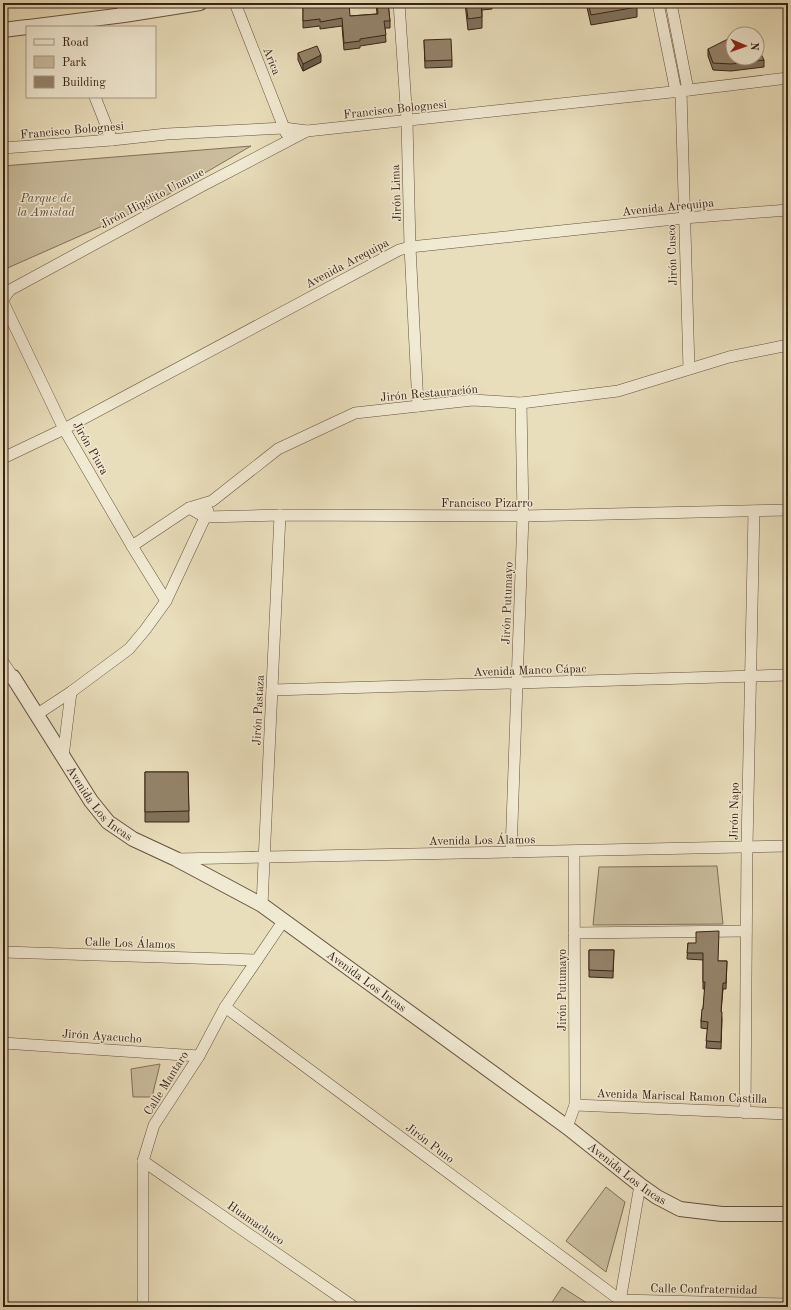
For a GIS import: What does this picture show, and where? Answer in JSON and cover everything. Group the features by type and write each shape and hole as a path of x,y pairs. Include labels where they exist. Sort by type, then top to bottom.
{"street":[{"path":"48,26 67,25 123,9 200,3"},
{"name":"Arica","path":"235,3 289,142"},
{"name":"Jirón Lima","path":"399,3 407,121 410,247 418,406"},
{"name":"Jirón Cusco","path":"658,3 682,91"},
{"name":"Jirón Cusco","path":"671,3 682,91 689,369"},
{"path":"3,30 26,27"},
{"name":"Francisco Bolognesi","path":"3,148 112,140 167,134 284,128 307,131 682,91 788,78"},
{"path":"95,98 112,140"},
{"name":"Jirón Hipólito Unanue","path":"3,299 7,290 200,187 289,142 307,131"},
{"name":"Avenida Arequipa","path":"3,458 64,429 399,250 410,247 684,218 788,210"},
{"name":"Jirón Piura","path":"3,302 64,429 166,601"},
{"name":"Jirón Restauración","path":"132,546 189,508 212,501 278,449 355,412 473,400 521,403 618,391 729,357 788,345"},
{"name":"Jirón Putumayo","path":"511,852 523,516 521,403"},
{"name":"Jirón Restauración","path":"36,715 71,692 129,649 145,630 166,601 212,501"},
{"path":"189,508 205,517"},
{"name":"Francisco Pizarro","path":"205,517 280,515 523,516 788,510"},
{"name":"Jirón Napo","path":"745,1112 747,847 754,511"},
{"name":"Jirón Pastaza","path":"262,905 280,515"},
{"name":"Avenida Los Incas","path":"3,662 8,676 36,715 91,801 108,822 133,839 176,859 262,905 284,920 567,1128 657,1198 680,1209 722,1214 788,1214"},
{"name":"Avenida Manco Cápac","path":"272,690 788,675"},
{"path":"63,757 71,692"},
{"name":"Avenida Los Álamos","path":"176,859 788,846"},
{"name":"Jirón Putumayo","path":"567,1128 575,1105 574,851"},
{"name":"Calle Mantaro","path":"143,1307 143,1161 154,1125 199,1056 225,1006 284,920"},
{"path":"574,933 746,931"},
{"name":"Calle Los Álamos","path":"3,952 257,960"},
{"name":"Jirón Puno","path":"225,1006 619,1304"},
{"name":"Jirón Ayacucho","path":"3,1042 199,1056"},
{"name":"Avenida Mariscal Ramon Castilla","path":"575,1105 788,1114"},
{"name":"Huamachuco","path":"143,1161 354,1307"},
{"path":"619,1304 640,1185"},
{"path":"142,1266 146,1304 148,1307"},
{"name":"Calle Confraternidad","path":"619,1304 788,1304"},
{"path":"3,1306 7,1307"}],"green space":[{"name":"Parque de la Amistad","path":"251,146 150,205 3,270 3,166"},
{"path":"717,866 723,924 593,925 599,867"},
{"path":"160,1064 152,1097 133,1097 131,1069"},
{"path":"606,1187 625,1202 606,1272 566,1241"},
{"path":"562,1287 593,1307 549,1307"}],"building":[{"path":"313,3 314,6 324,3 349,3 350,16 378,14 377,3 388,3 390,21 384,21 386,35 344,43 342,18 320,22 320,19 303,21 303,4"},
{"path":"466,3 481,3 482,17 468,19"},
{"path":"588,3 637,3 637,7 591,15"},
{"path":"451,39 452,60 425,61 424,40"},
{"path":"725,40 725,64 713,63 708,49"},
{"path":"317,46 321,55 303,64 298,53"},
{"path":"145,772 188,772 189,811 145,812"},
{"path":"719,931 718,961 727,961 726,983 723,983 721,1042 706,1041 708,1022 701,1021 705,982 703,982 703,953 687,953 688,943 696,943 696,932"},
{"path":"589,950 614,950 613,971 589,970"}]}
